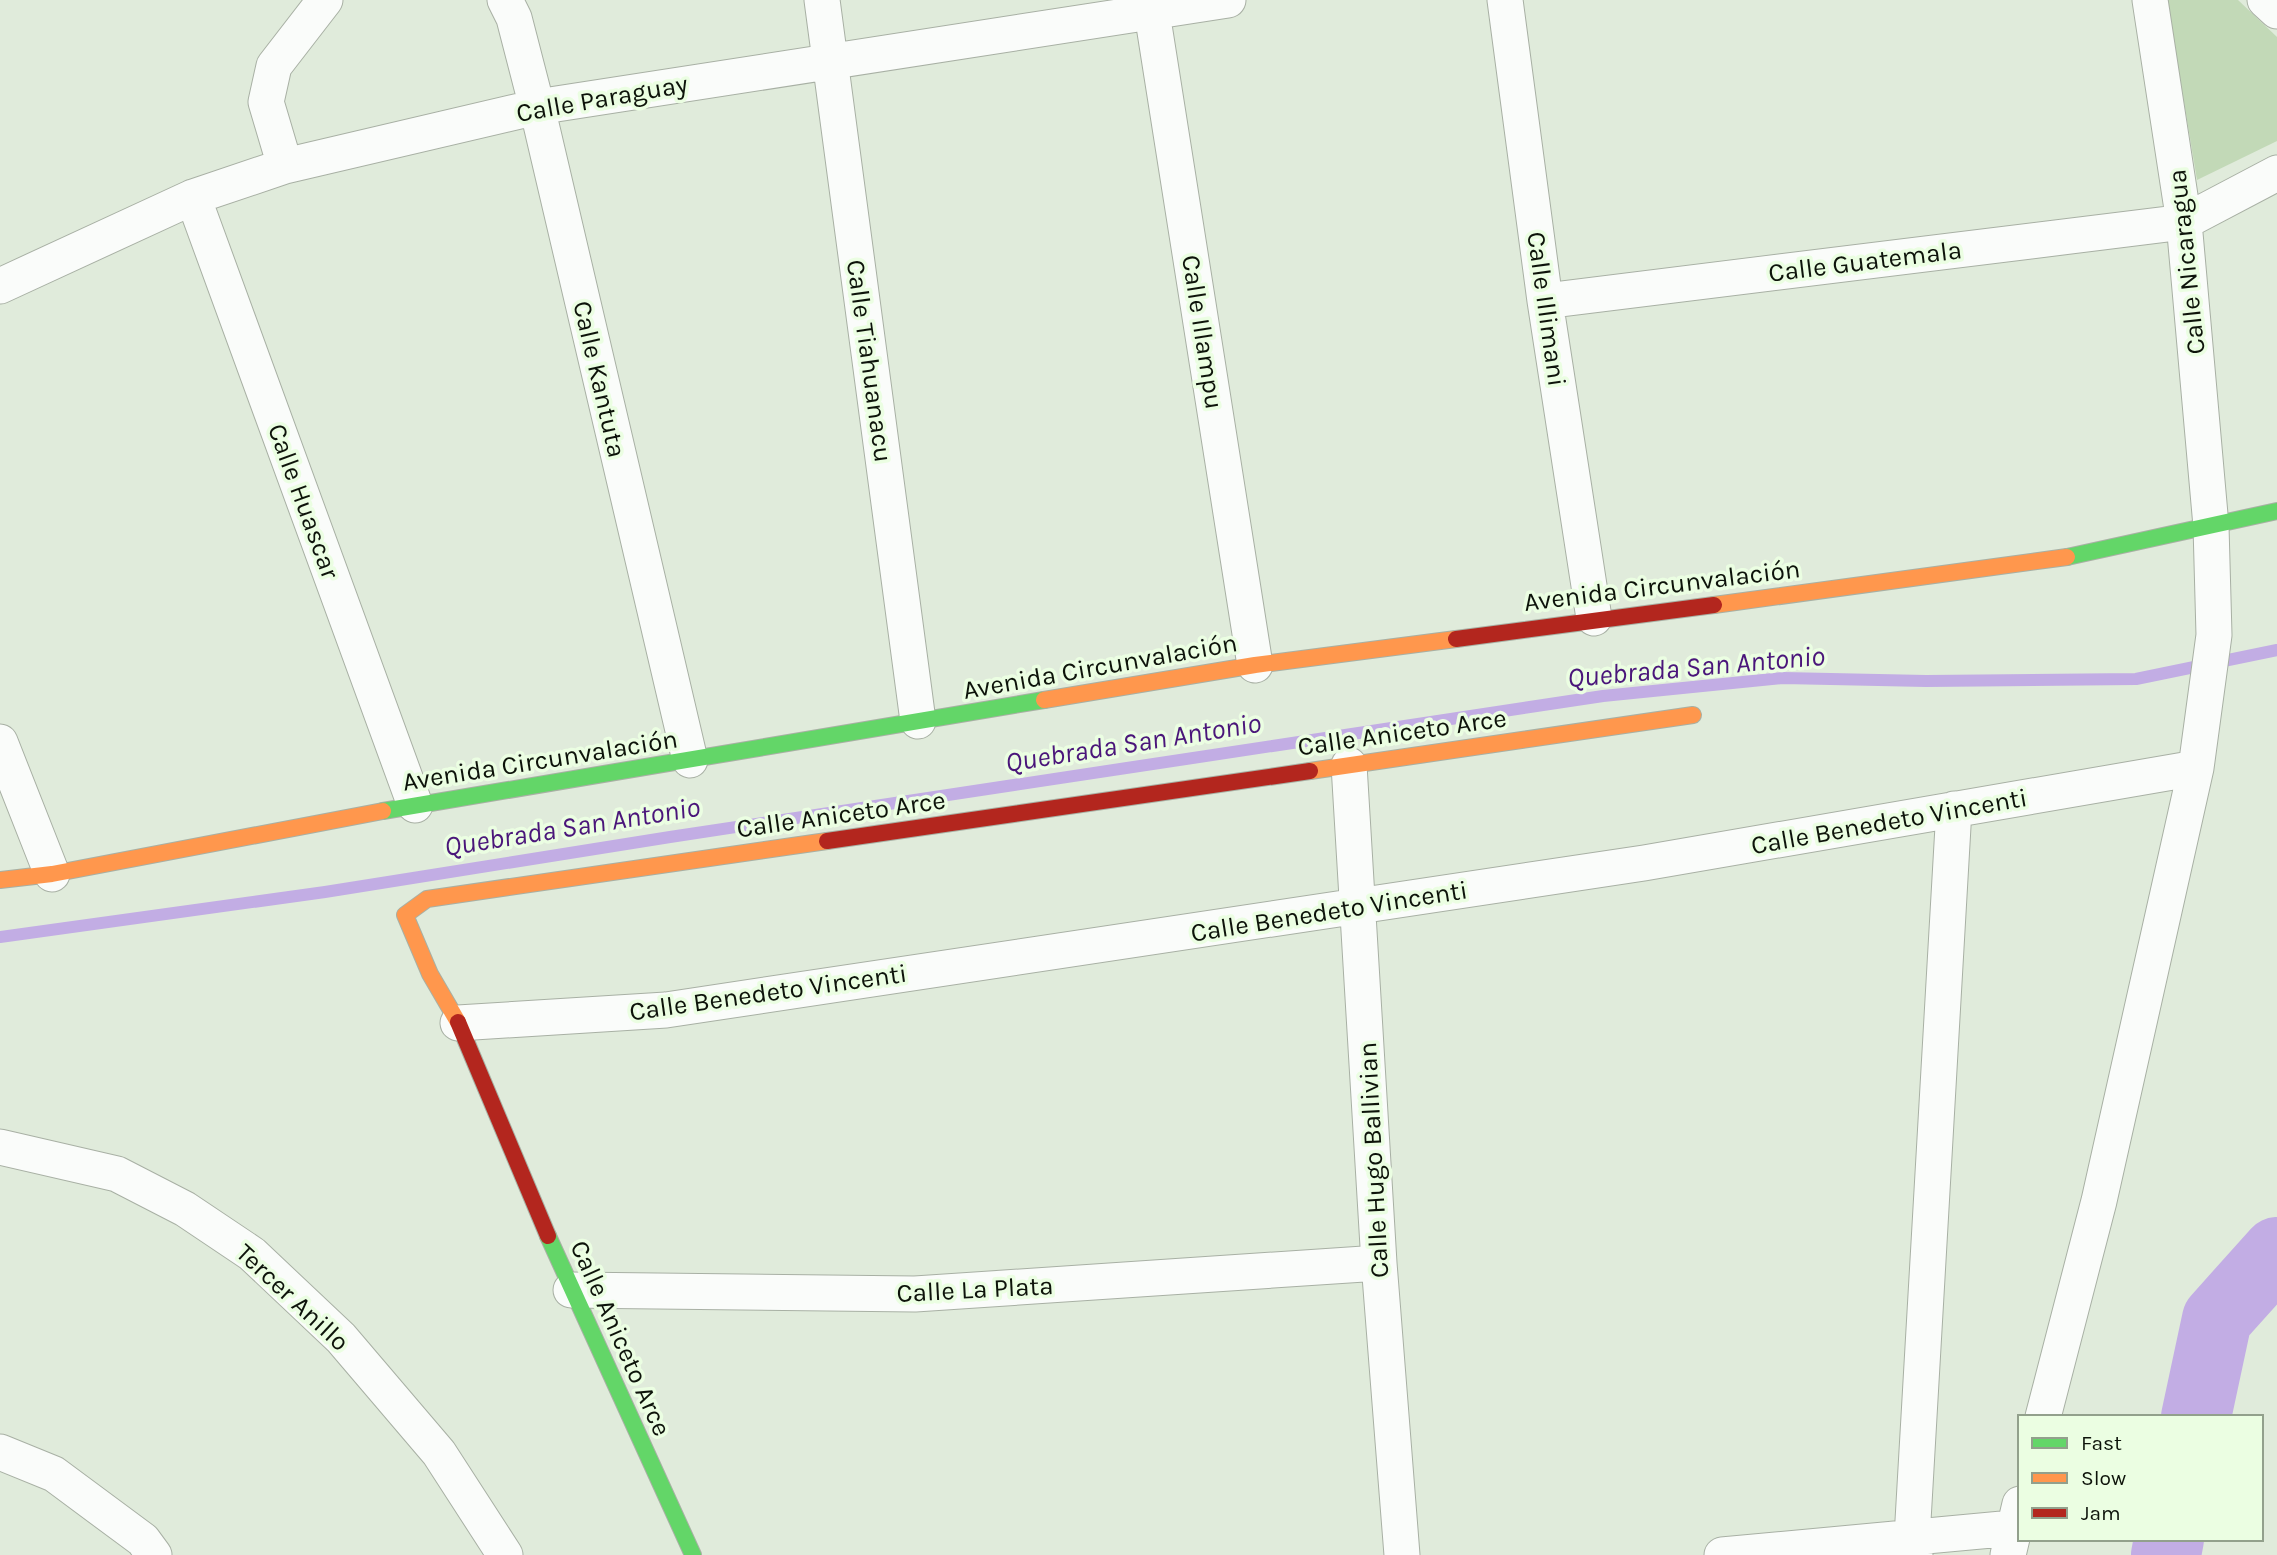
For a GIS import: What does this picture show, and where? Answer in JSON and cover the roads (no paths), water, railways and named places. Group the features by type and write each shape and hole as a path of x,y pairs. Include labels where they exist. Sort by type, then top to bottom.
{"main road":[{"path":"2211,526 2255,498"},
{"name":"Avenida Circunvalación","path":"0,880 52,874 415,805 1255,664 2060,559 2277,511"},
{"name":"Calle Aniceto Arce","path":"693,1555 571,1290 458,1023 430,974 405,915 427,899 1693,715"}],"street":[{"path":"285,166 266,102 274,66 325,0"},
{"name":"Calle Kantuta","path":"506,0 514,18 537,107 690,760"},
{"name":"Calle Tiahuanacu","path":"822,0 918,721"},
{"name":"Calle Paraguay","path":"0,286 193,197 285,166 537,107 830,61 1151,6 1227,0"},
{"name":"Calle Illimani","path":"1505,0 1545,301 1594,618"},
{"name":"Calle Nicaragua","path":"2044,1415 2099,1201 2196,768 2214,635 2211,526 2184,222 2150,0"},
{"path":"2265,0 2277,11"},
{"name":"Calle Illampu","path":"1151,6 1255,664"},
{"path":"2184,222 2277,173"},
{"name":"Calle Huascar","path":"193,197 415,805"},
{"name":"Calle Guatemala","path":"1545,301 2184,222"},
{"path":"0,742 52,874"},
{"name":"Calle Hugo Ballivian","path":"1349,765 1379,1263 1402,1555"},
{"name":"Calle Benedeto Vincenti","path":"458,1023 666,1010 1644,863 2196,768"},
{"path":"1914,1546 1954,809"},
{"name":"Tercer Anillo","path":"0,1147 117,1174 185,1209 252,1254 341,1338 439,1453 505,1555"},
{"name":"Calle La Plata","path":"571,1290 915,1294 1379,1263"},
{"path":"0,1452 54,1474 143,1540 154,1555"},
{"path":"1722,1555 1914,1546 2014,1529"}],"waterway":[{"name":"Quebrada San Antonio","path":"0,937 325,892 1603,696 1783,678 1926,681 2136,679 2277,650"},
{"path":"2196,1415 2217,1319 2277,1252"},
{"path":"2166,1555 2169,1541"}]}
